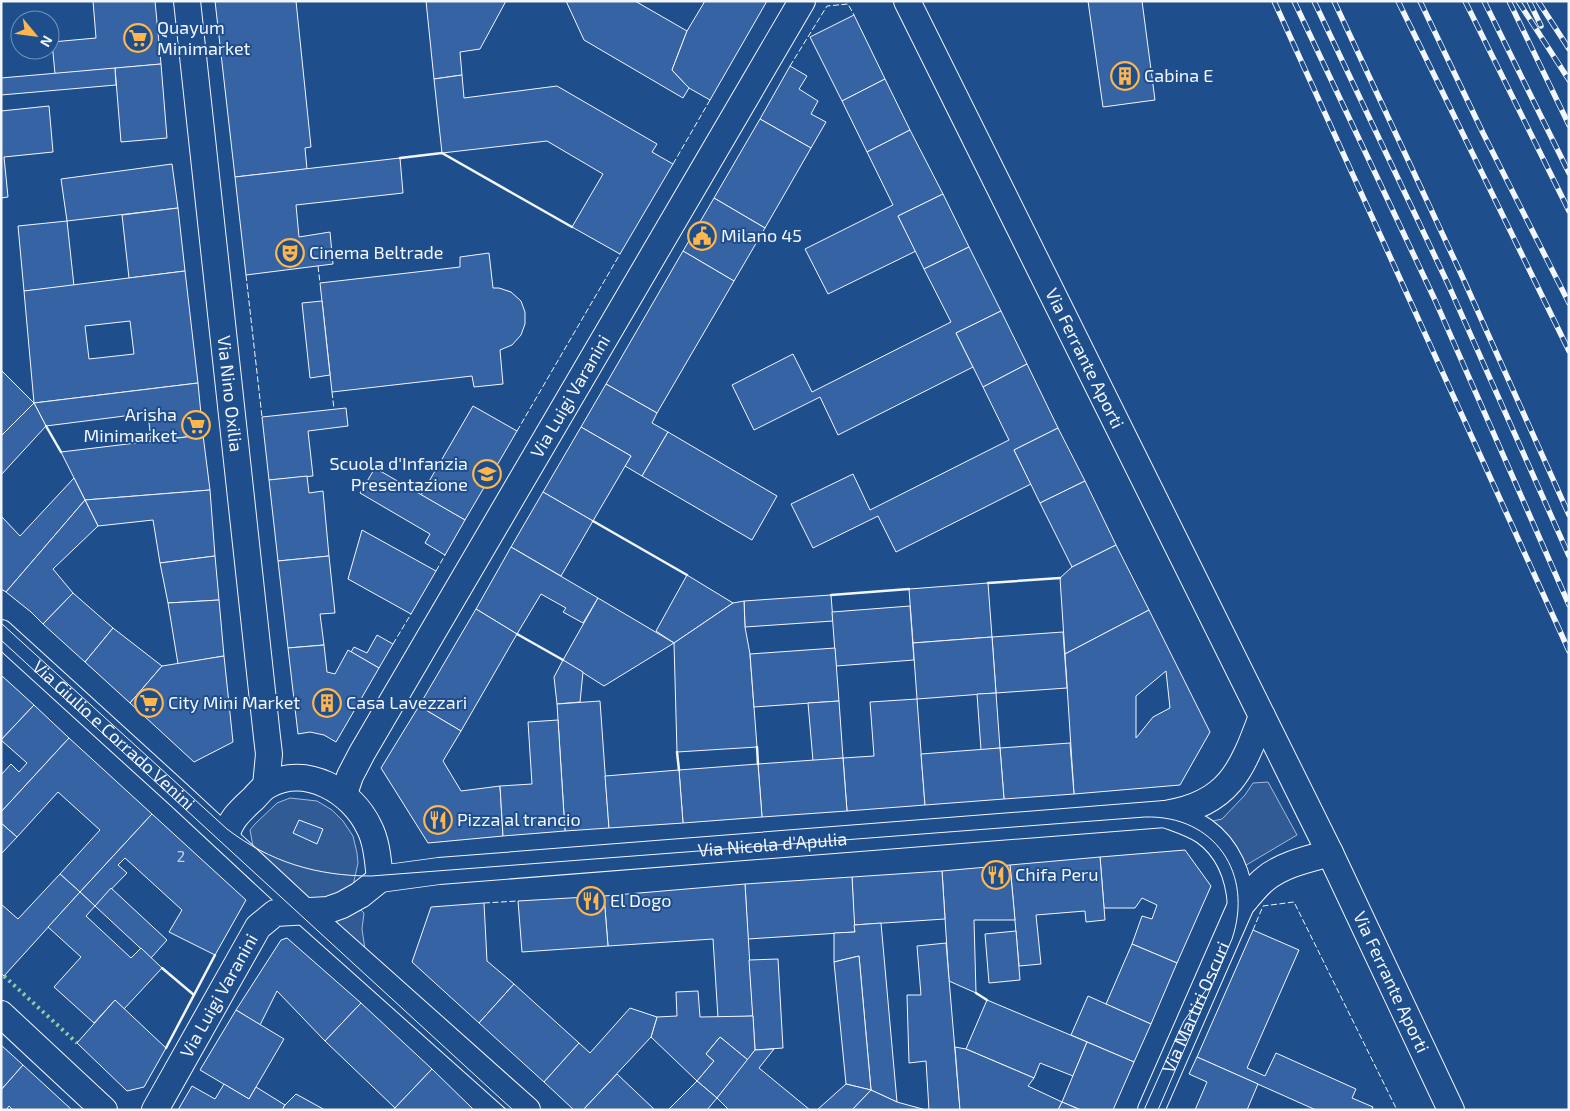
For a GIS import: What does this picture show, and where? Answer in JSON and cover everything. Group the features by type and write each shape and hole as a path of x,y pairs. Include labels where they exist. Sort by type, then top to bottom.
{"street":[{"name":"Via Nino Oxilia","path":"187,1 268,754 266,786"},
{"name":"Via Luigi Varanini","path":"344,794 350,776 362,753 802,1"},
{"name":"Via Ferrante Aporti","path":"907,1 1330,853 1452,1110"},
{"name":"Via Giulio e Corrado Venini","path":"1,633 226,838"},
{"path":"1165,814 1185,811 1199,805 1210,799 1229,783 1244,763 1262,716"},
{"path":"304,912 328,910 342,905 360,895 380,879 376,850 370,828 358,809 344,794 324,783 305,778 288,779 266,786 238,813 228,829 226,838 304,912 527,1110"},
{"path":"1165,814 1191,824 1204,832 1221,848 1235,873 1241,905"},
{"name":"Via Nicola d'Apulia","path":"380,879 449,871 1165,814"},
{"path":"1241,905 1260,883 1273,873 1330,853"},
{"name":"Via Martiri Oscuri","path":"1151,1110 1241,905"},
{"name":"Via Luigi Varanini","path":"155,1110 258,927 275,913 304,912"},
{"path":"1,1014 104,1110"}],"shaded area":[{"path":"1268,782 1297,835 1243,867 1204,823 1222,819 1245,795 1253,783"},
{"path":"290,798 317,801 332,810 343,821 353,836 357,853 358,863 352,890 309,903 253,846 250,830 277,803"},
{"path":"361,910 364,913 362,929 366,956 334,920"}],"building":[{"path":"93,1 155,1 161,64 55,74 54,60 60,60 60,41 96,38"},
{"path":"215,1 296,1 311,147 305,148 307,169 235,177"},
{"path":"426,1 506,1 480,49 460,52 462,75 434,79"},
{"path":"566,1 635,1 687,31 672,70 689,88 683,98 584,40"},
{"path":"705,1 767,1 710,100 689,88 672,70 687,31"},
{"name":"Cabina E","path":"1088,1 1142,1 1155,100 1103,107"},
{"path":"854,15 885,79 842,101 810,37"},
{"path":"161,64 167,138 121,142 115,68"},
{"path":"790,66 807,76 799,89 818,101 811,114 826,122 811,148 760,119"},
{"path":"115,68 116,85 1,95 1,78"},
{"path":"462,75 464,98 557,86 657,144 652,152 673,164 620,254 572,227 603,174 547,141 442,153 434,79"},
{"path":"885,79 910,130 867,152 842,101"},
{"path":"49,106 53,152 4,157 8,197 1,198 1,111"},
{"path":"760,119 811,148 765,228 714,198"},
{"path":"910,130 943,194 898,216 916,251 828,294 805,249 893,205 867,152"},
{"path":"400,158 403,193 296,205 299,237 330,232 333,264 246,275 235,177"},
{"path":"172,164 178,208 67,221 61,179"},
{"path":"943,194 969,247 924,269 898,216"},
{"path":"714,198 765,228 734,281 683,251"},
{"path":"178,208 185,271 129,278 122,215"},
{"path":"67,221 74,286 24,291 18,226"},
{"path":"969,247 1001,311 956,333 973,367 838,435 820,397 754,430 732,385 793,354 812,392 951,322 924,269"},
{"path":"683,251 734,281 657,413 606,384"},
{"path":"489,253 493,288 511,292 521,301 525,312 525,324 521,335 512,345 500,350 503,384 474,387 472,376 332,392 320,283 460,267 460,257"},
{"path":"185,271 198,383 34,403 24,291","holes":["130,321 134,354 89,359 85,326"]},
{"path":"322,301 330,375 310,378 302,303"},
{"path":"1001,311 1027,364 983,387 956,333"},
{"path":"1027,364 1058,428 1014,450 1031,484 896,552 878,516 813,548 791,504 853,474 870,510 1009,440 983,387"},
{"path":"1,370 34,403 1,436"},
{"path":"198,383 203,435 151,441 148,413 46,426 34,403"},
{"path":"606,384 657,413 652,423 668,432 642,476 625,466 631,456 581,427"},
{"path":"34,403 46,426 1,475 1,436"},
{"path":"473,406 517,431 465,520 421,495"},
{"path":"346,408 348,426 308,431 313,476 269,480 262,417"},
{"path":"581,427 631,456 593,521 543,492"},
{"path":"1058,428 1085,481 1040,503 1014,450"},
{"path":"668,432 777,496 752,540 642,476"},
{"path":"203,435 210,490 85,500 61,452"},
{"path":"375,468 465,520 445,555 425,543 430,534 360,493"},
{"path":"307,476 309,493 323,491 329,556 278,561 269,480"},
{"path":"74,478 85,500 6,592 1,589 1,516 20,536"},
{"path":"1085,481 1116,545 1072,567 1040,503"},
{"path":"210,490 215,556 160,563 153,520 98,526 85,500"},
{"path":"543,492 593,521 561,576 511,547"},
{"path":"85,500 98,526 53,569 73,593 43,624 6,592"},
{"path":"362,530 436,571 411,614 348,579"},
{"path":"1116,545 1149,610 1065,654 1060,578 1072,567"},
{"path":"511,547 598,598 583,623 563,612 566,608 541,594 517,634 476,609"},
{"path":"215,556 219,600 168,603 160,563"},
{"path":"329,556 335,613 320,614 324,645 288,648 278,561"},
{"path":"687,575 733,603 674,643 656,631"},
{"path":"988,583 992,637 913,643 909,589"},
{"path":"73,593 113,628 85,662 43,624"},
{"path":"831,595 833,621 745,627 744,601"},
{"path":"598,598 674,643 604,686 563,660"},
{"path":"219,600 224,656 178,664 168,603"},
{"path":"744,601 757,747 677,752 674,643 733,603"},
{"path":"910,606 914,660 836,666 832,612"},
{"path":"476,609 517,634 461,731 419,706"},
{"path":"1149,610 1210,732 1180,785 1074,794 1065,654","holes":["1166,671 1170,708 1153,717 1136,738 1136,696"]},
{"path":"113,628 162,666 130,703 85,662"},
{"path":"1063,632 1067,688 996,693 992,637"},
{"path":"377,635 393,644 379,668 351,652 354,647 367,653"},
{"path":"992,637 996,693 917,699 913,643"},
{"name":"Casa Lavezzari","path":"324,645 327,672 335,674 348,650 379,668 336,742 324,735 310,732 298,734 288,648"},
{"path":"835,648 839,701 754,707 750,654"},
{"path":"224,656 233,742 194,762 130,703 162,666"},
{"path":"563,660 583,672 580,702 557,704 554,677"},
{"path":"1,675 34,705 1,740"},
{"path":"996,693 1000,748 981,750 977,694"},
{"path":"917,699 925,805 847,811 843,758 874,756 870,702"},
{"path":"600,701 609,828 565,831 557,704"},
{"path":"839,701 843,758 813,761 808,703"},
{"path":"34,705 69,738 1,812 1,775 11,764 19,772 27,763 1,740"},
{"path":"419,706 461,731 443,761 461,791 500,786 503,836 428,843 381,768"},
{"path":"558,720 565,831 503,836 500,786 532,784 528,722"},
{"path":"69,738 152,814 80,892 60,874 100,830 58,792 17,837 1,823 1,812"},
{"path":"1070,743 1074,794 1004,799 1000,748"},
{"path":"1000,748 1004,799 925,805 921,754"},
{"path":"843,758 847,811 762,817 758,764"},
{"path":"758,764 762,817 683,823 679,770"},
{"path":"679,770 683,823 609,828 605,776"},
{"path":"152,814 246,900 215,955 169,932 182,910 125,858 118,865 127,873 95,906 80,892"},
{"path":"299,820 323,829 317,844 293,833"},
{"path":"1,823 17,837 1,854"},
{"path":"1185,850 1211,886 1177,963 1132,944 1142,916 1152,919 1157,905 1142,898 1135,908 1104,908 1100,857"},
{"path":"1100,857 1105,920 1086,922 1085,911 1036,915 1041,964 1019,966 1010,865"},
{"path":"1010,865 1015,920 974,920 976,993 949,981 942,871"},
{"path":"942,871 945,919 854,925 852,877"},
{"path":"60,874 80,892 4,976 1,973 1,904 18,919"},
{"path":"852,877 855,932 748,939 745,884"},
{"path":"745,884 753,1016 718,1018 713,939 608,946 604,896"},
{"path":"111,888 167,940 151,958 95,906"},
{"path":"80,892 95,906 86,916 131,958 141,948 162,968 124,1009 115,1000 94,1023 54,987 81,957 48,927"},
{"path":"604,896 608,946 522,952 518,901"},
{"path":"484,903 487,961 514,984 479,1023 412,962 431,907"},
{"path":"881,923 897,1102 871,1090 859,956 834,962 834,933 855,932 854,925"},
{"path":"1253,930 1299,950 1247,1068 1265,1076 1276,1053 1356,1089 1352,1098 1373,1107 1372,1110 1316,1110 1197,1057"},
{"path":"1016,931 1020,980 989,983 985,934"},
{"path":"287,938 361,1003 325,1041 277,991 260,1025 236,1010 281,940"},
{"path":"946,943 960,1110 929,1110 926,1061 909,1063 907,995 921,995 917,946"},
{"path":"1132,944 1177,963 1151,1024 1106,1004"},
{"path":"859,956 871,1090 846,1084 834,962"},
{"path":"778,959 783,1048 755,1050 749,960"},
{"path":"514,984 579,1043 544,1082 479,1023"},
{"path":"698,991 700,1017 753,1016 755,1050 748,1060 720,1037 706,1054 714,1061 697,1081 651,1037 657,1017 677,1016 676,992"},
{"path":"1088,996 1151,1024 1134,1062 1071,1035"},
{"path":"115,1000 166,1048 144,1087 127,1091 77,1043"},
{"path":"987,1000 1087,1042 1073,1076 1040,1063 1034,1078 966,1049"},
{"path":"361,1003 432,1069 395,1108 325,1041"},
{"path":"630,1008 657,1017 651,1037 583,1110 574,1110 544,1082 579,1043 590,1053"},
{"path":"236,1010 284,1039 249,1099 200,1070"},
{"path":"720,1037 748,1060 717,1098 697,1081 714,1061 706,1054"},
{"path":"1087,1042 1134,1062 1113,1110 1081,1110 1062,1102"},
{"path":"1,1045 23,1065 1,1090"},
{"path":"955,1047 966,1049 1034,1078 1028,1086 1062,1102 1058,1110 960,1110"},
{"path":"774,1049 759,1068 810,1110 729,1110 717,1098 755,1050"},
{"path":"1197,1057 1258,1084 1247,1110 1195,1110 1207,1082 1189,1074"},
{"path":"23,1065 72,1110 13,1110 9,1106 6,1110 1,1110 1,1090"},
{"path":"432,1069 474,1110 393,1110"},
{"path":"617,1074 655,1110 583,1110"},
{"path":"697,1081 717,1098 707,1110 668,1110"},
{"path":"224,1084 249,1099 256,1087 285,1105 282,1110 178,1110 192,1086 215,1099"},
{"path":"846,1084 871,1090 852,1110 817,1110"},
{"path":"871,1090 897,1102 926,1110 852,1110"},
{"path":"296,1094 325,1110 282,1110"},
{"path":"1062,1102 1081,1110 1058,1110"}],"tram line":[{"path":"1,623 227,829 260,850 295,865 313,870 371,876 1145,817 1170,819 1191,826 1209,838 1223,853 1233,871 1238,892 1237,915 1232,939 1158,1110"},
{"path":"1,640 513,1110"},
{"path":"1144,1110 1184,1021 1206,990"}],"railway":[{"path":"1274,1 1569,651"},
{"path":"1294,1 1435,300 1569,605"},
{"path":"1314,1 1448,284 1569,556"},
{"path":"1334,1 1462,276 1569,515"},
{"path":"1398,1 1569,351"},
{"path":"1420,1 1483,133 1569,303"},
{"path":"1465,1 1569,211"},
{"path":"1484,1 1569,173"},
{"path":"1509,1 1569,125"},
{"path":"1518,1 1569,80"},
{"path":"1529,1 1541,26"},
{"path":"1538,1 1569,49"}],"hedge":[{"path":"4,976 77,1043"}],"fence":[{"path":"790,66 827,6 848,4 854,15"},
{"path":"673,164 710,100"},
{"path":"517,431 620,254"},
{"path":"318,266 320,283"},
{"path":"246,275 262,417"},
{"path":"332,392 334,409"},
{"path":"436,571 445,555"},
{"path":"393,644 411,614"},
{"path":"484,903 518,901"},
{"path":"1253,930 1263,906 1294,902 1397,1110"}],"wall":[{"path":"400,158 442,153 572,227"},
{"path":"46,426 61,452"},
{"path":"593,521 687,575"},
{"path":"988,583 1060,578"},
{"path":"831,595 909,589"},
{"path":"517,634 563,660"},
{"path":"757,747 758,764"},
{"path":"677,752 679,770"},
{"path":"166,1048 215,955"},
{"path":"162,968 194,995"},
{"path":"976,993 987,1000"}],"place":[{"name":"Quayum Minimarket","path":"138,38"},
{"name":"Cabina E","path":"1125,76"},
{"name":"Milano 45","path":"702,236"},
{"name":"Cinema Beltrade","path":"290,253"},
{"name":"Arisha Minimarket","path":"196,425"},
{"name":"Scuola d'Infanzia Presentazione","path":"487,474"},
{"name":"City Mini Market","path":"149,703"},
{"name":"Casa Lavezzari","path":"327,703"},
{"name":"Pizza al trancio","path":"438,820"},
{"name":"Chifa Peru","path":"996,875"},
{"name":"El Dogo","path":"591,901"}]}
